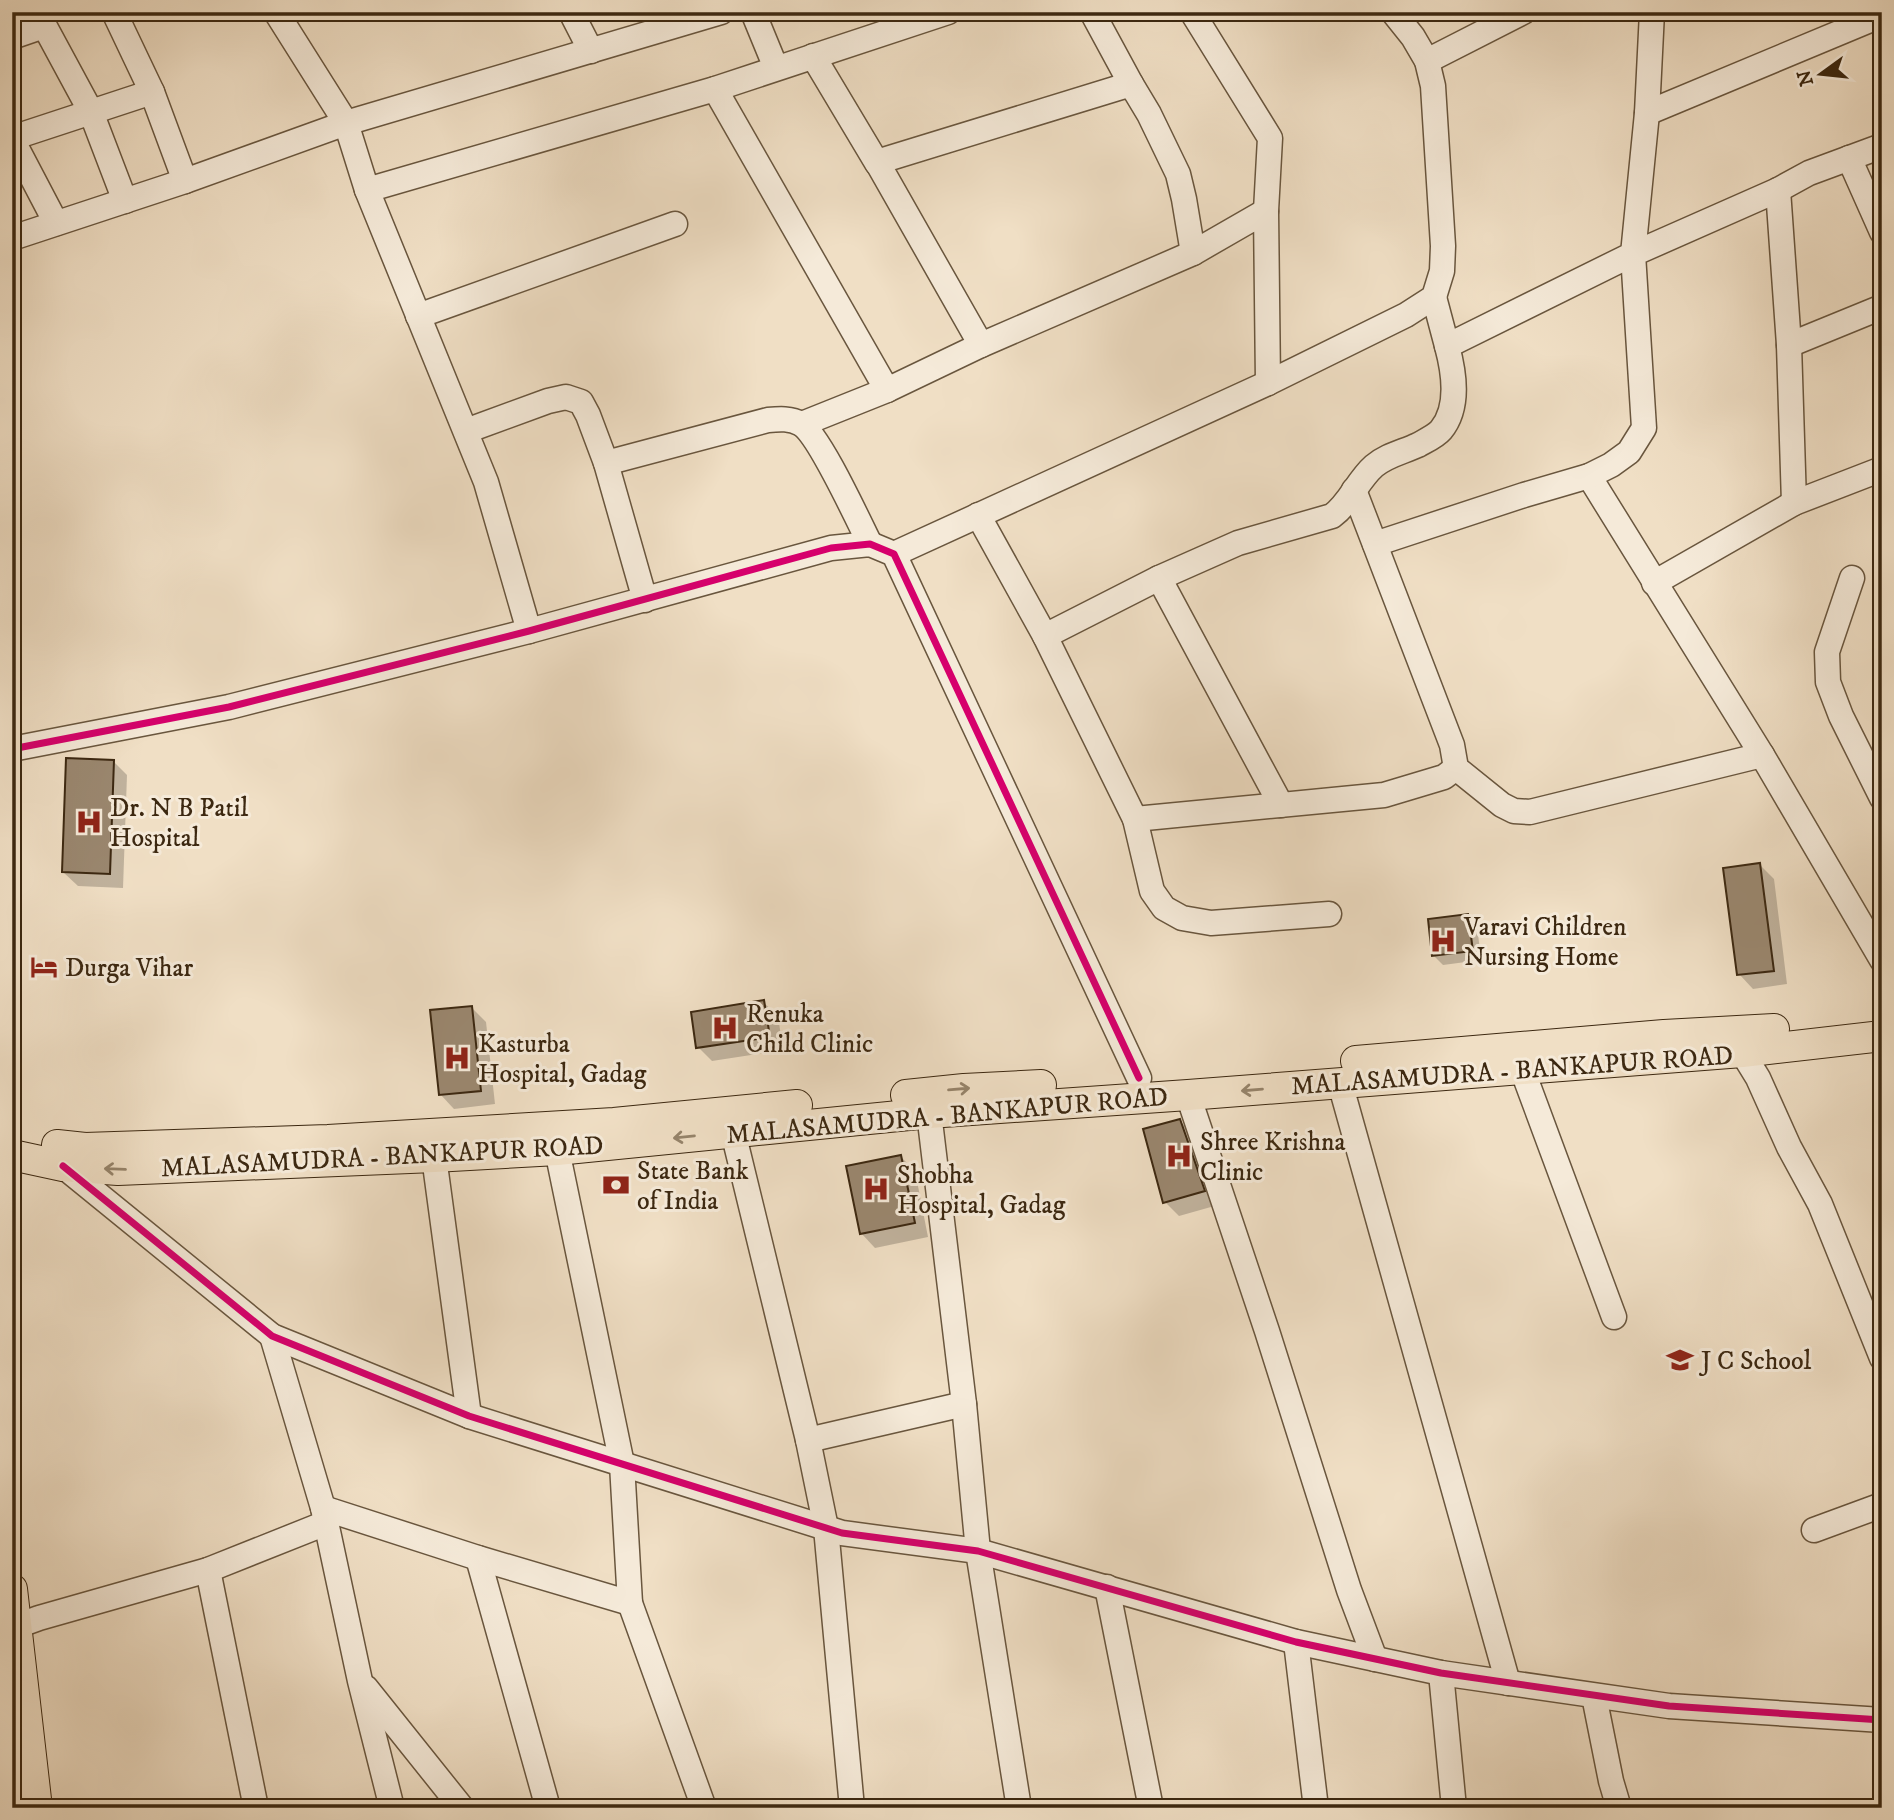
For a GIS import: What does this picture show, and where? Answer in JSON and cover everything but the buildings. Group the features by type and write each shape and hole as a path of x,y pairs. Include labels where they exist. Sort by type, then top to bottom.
{"main road":[{"path":"12,1137 85,1148 328,1140 614,1124 964,1088 1297,1067 1610,1040 1753,1031 1882,1018"},
{"name":"MALASAMUDRA - BANKAPUR ROAD","path":"12,1156 63,1166 118,1170 557,1150 929,1113 1742,1052 1882,1036"},
{"path":"12,1589 37,1808"},
{"path":"12,1801 13,1808"}],"street":[{"path":"114,12 152,92 185,181"},
{"path":"276,12 346,123 367,190 486,482 529,631"},
{"path":"571,12 591,51"},
{"path":"12,238 185,181 346,123 721,12"},
{"path":"753,12 776,68"},
{"path":"367,190 715,89 948,12"},
{"path":"1092,12 1149,114 1178,174 1193,253"},
{"path":"1192,12 1270,138 1266,211 1268,383"},
{"path":"1045,636 1159,578 1238,543 1332,516 1342,509 1361,479 1375,465 1440,432 1450,414 1454,393 1453,370 1434,297 1442,271 1443,246 1433,86 1427,61 1394,12"},
{"path":"1427,61 1523,12"},
{"path":"1375,544 1589,476 1629,452 1644,428 1633,254 1647,113 1652,12"},
{"path":"1647,113 1882,15"},
{"path":"12,37 41,19 90,112 125,201"},
{"path":"813,56 981,345"},
{"path":"877,163 1131,84"},
{"path":"715,89 887,390"},
{"path":"56,223 12,139 152,92"},
{"path":"1447,346 1633,254 1778,190 1809,173 1882,146"},
{"path":"1849,158 1882,232"},
{"path":"1778,190 1789,345 1794,503"},
{"path":"802,424 887,390 981,345 1193,253 1266,211"},
{"path":"418,316 675,224"},
{"path":"894,554 1268,383 1406,315 1434,297"},
{"path":"1789,345 1882,307"},
{"path":"466,431 548,401 566,397 581,402 606,463 645,600"},
{"path":"606,463 768,420 786,419 802,424 817,443 870,544"},
{"path":"1654,583 1794,503 1882,469"},
{"path":"1589,476 1762,755 1882,960"},
{"path":"1354,490 1452,745 1456,768 1502,805 1514,811 1530,812 1762,755"},
{"path":"978,515 1045,636 1135,819 1152,891 1164,908 1182,918 1211,923 1329,914"},
{"path":"12,750 229,708 529,631 831,548 870,544 894,554 1139,1078"},
{"path":"1159,578 1280,805"},
{"path":"1852,578 1827,652 1828,682 1841,716 1880,792"},
{"path":"1135,819 1384,795 1444,777 1456,768"},
{"path":"1742,1052 1758,1078 1789,1147 1820,1204 1879,1343"},
{"path":"1522,1069 1614,1317"},
{"path":"1340,1083 1508,1683"},
{"path":"1188,1095 1267,1331 1349,1590 1375,1659"},
{"path":"929,1113 964,1404 978,1551 1019,1808"},
{"path":"733,1132 808,1440 826,1528 852,1808"},
{"path":"557,1150 622,1464 630,1603 704,1808"},
{"path":"434,1157 469,1416"},
{"path":"63,1166 272,1336 469,1416 842,1533 978,1551 1296,1642 1441,1673 1669,1706 1882,1720"},
{"path":"272,1336 324,1515 360,1681 392,1808"},
{"path":"808,1440 964,1404"},
{"path":"1814,1530 1882,1505"},
{"path":"17,1626 208,1570 324,1515 630,1603"},
{"path":"478,1559 548,1808"},
{"path":"208,1570 256,1808"},
{"path":"1107,1587 1152,1808"},
{"path":"1296,1642 1316,1808"},
{"path":"1441,1673 1454,1808"},
{"path":"360,1681 462,1808"},
{"path":"1594,1696 1619,1808"}],"cycle path":[{"path":"12,749 229,707 529,631 831,548 870,544 894,554 1139,1078"},
{"path":"63,1166 272,1336 469,1416 842,1533 978,1551 1296,1642 1441,1673 1669,1706 1882,1720"}],"place":[{"name":"Dr. N B Patil Hospital","path":"89,822"},
{"name":"Varavi Children Nursing Home","path":"1443,941"},
{"name":"Durga Vihar","path":"44,967"},
{"name":"Renuka Child Clinic","path":"725,1028"},
{"name":"Kasturba Hospital, Gadag","path":"457,1058"},
{"name":"Shree Krishna Clinic","path":"1179,1156"},
{"name":"State Bank of India","path":"616,1185"},
{"name":"Shobha Hospital, Gadag","path":"876,1189"},
{"name":"J C School","path":"1680,1360"}]}
